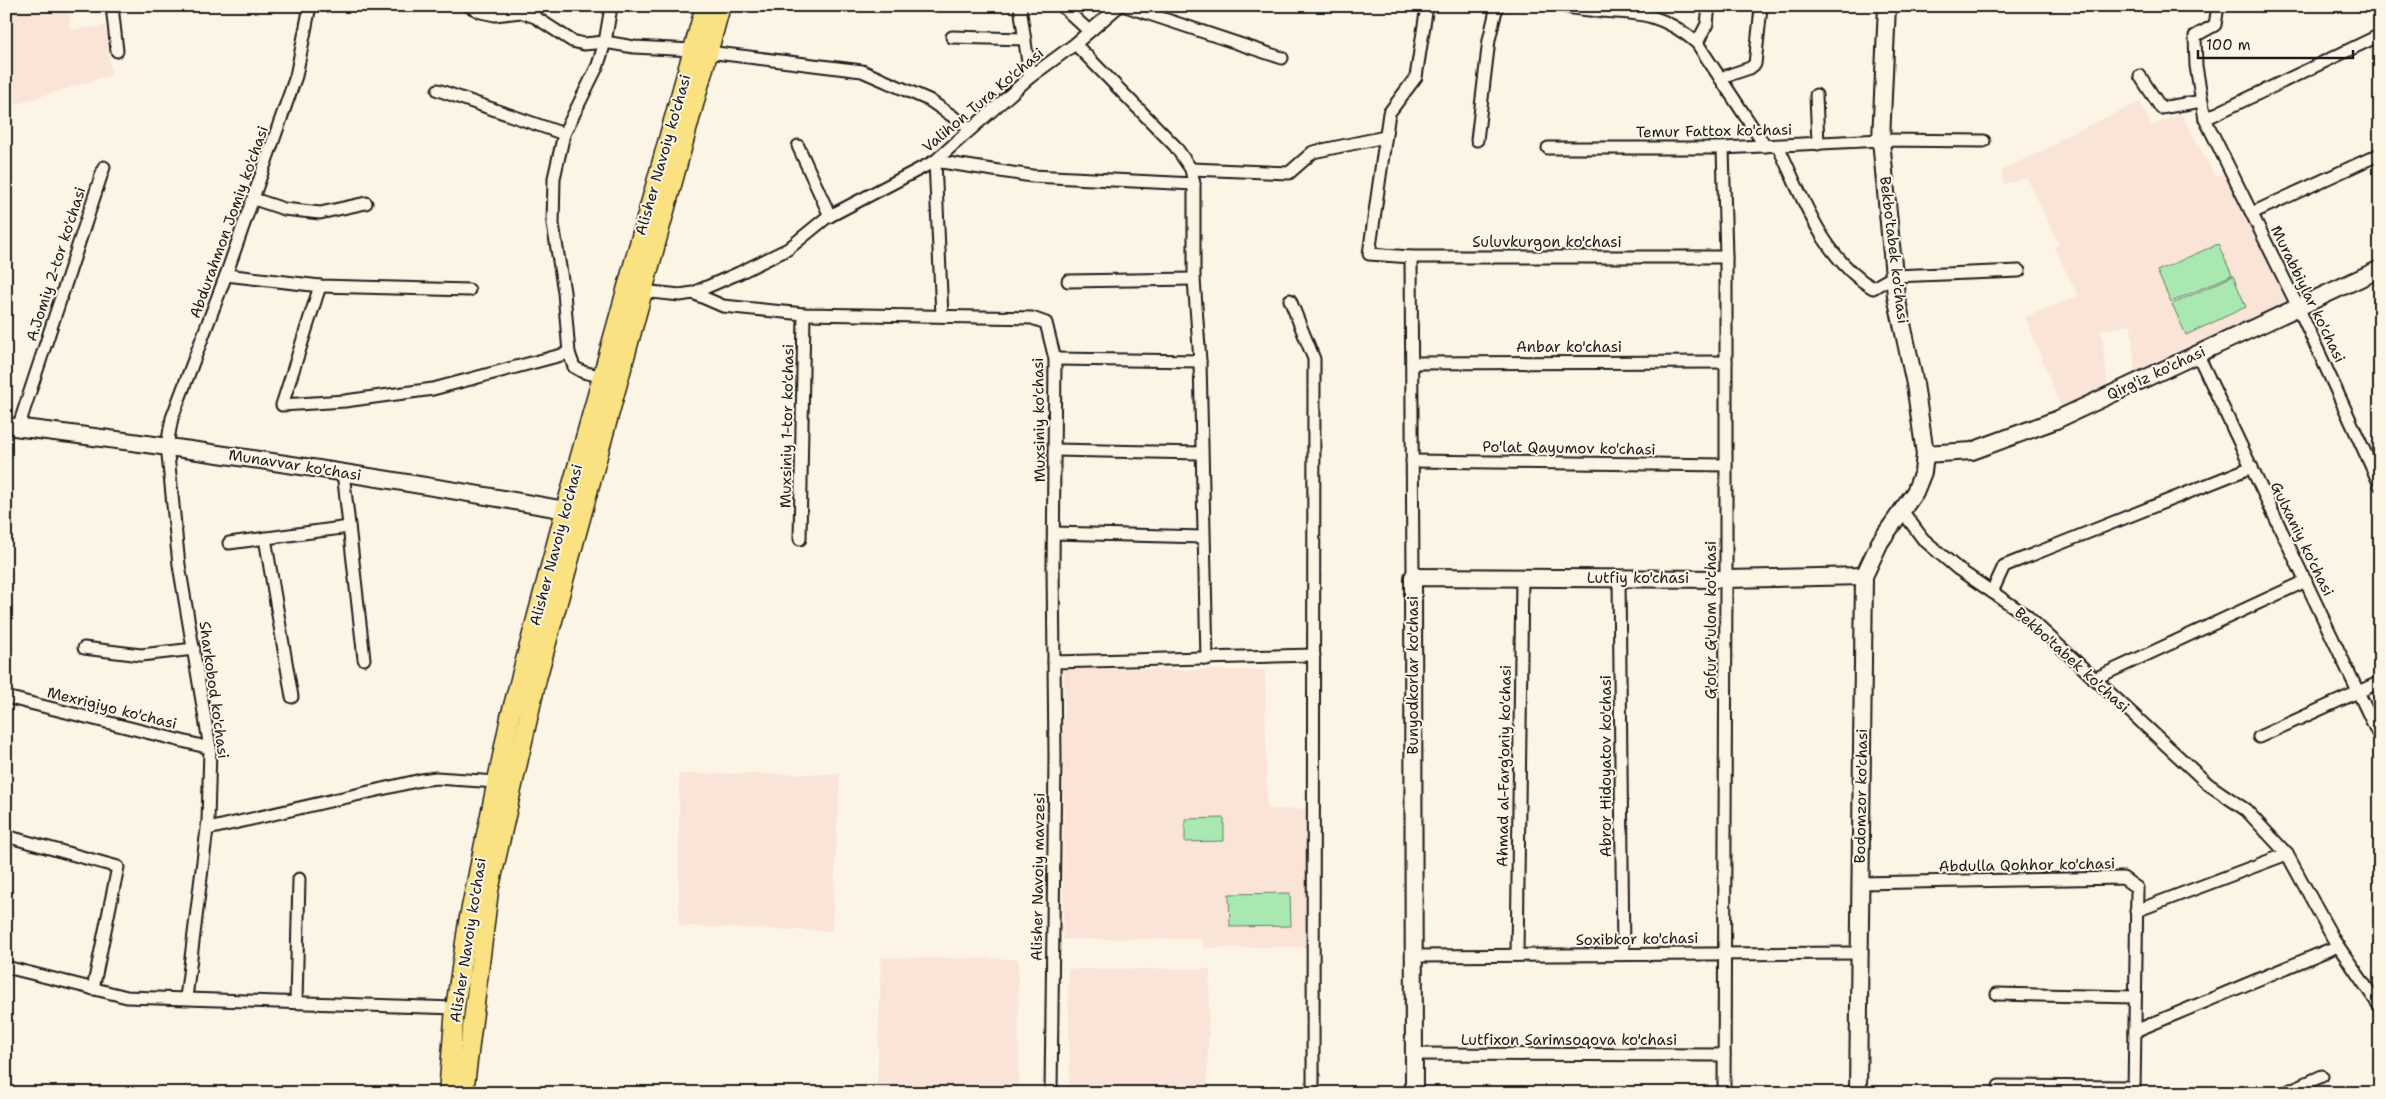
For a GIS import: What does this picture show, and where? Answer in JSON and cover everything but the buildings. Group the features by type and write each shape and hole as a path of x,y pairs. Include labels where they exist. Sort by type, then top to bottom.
{"main road":[{"name":"Alisher Navoiy ko'chasi","path":"448,1093 455,1008 468,922 510,717 642,291 700,51 705,6"},
{"name":"Alisher Navoiy ko'chasi","path":"464,1093 489,891 603,378 700,51 721,6"},
{"name":"Bekbo'tabek ko'chasi","path":"1887,6 1881,140 1896,296 1915,384 1925,454 1922,472 1903,512"},
{"name":"Qirg'iz ko'chasi","path":"1925,454 1972,451 2048,423 2380,269"},
{"name":"Munavvar ko'chasi","path":"12,427 167,445 343,472 573,511"},
{"name":"Bodomzor ko'chasi","path":"1858,1093 1864,576 1880,542 1903,512"},
{"name":"Lutfiy ko'chasi","path":"1413,577 1726,579 1864,576"},
{"name":"Bunyodkorlar ko'chasi","path":"1413,577 1414,1093"}],"street":[{"path":"112,6 117,51"},
{"name":"Abdurahmon Jomiy ko'chasi","path":"167,445 172,418 254,199 296,76 310,6"},
{"path":"469,6 481,12 495,15 521,12 535,17 572,41 584,44 605,42 634,47 700,51 862,71 929,100 971,129"},
{"path":"603,378 574,367 569,353 564,292 553,224 554,178 564,134 598,65 605,42 610,13 609,6"},
{"path":"1020,6 1030,77"},
{"path":"1062,6 1089,31"},
{"name":"Valihon Tura Ko'chasi","path":"642,291 680,295 693,293 788,249 830,216 935,161 1030,77 1075,44 1119,6"},
{"path":"1125,6 1282,58"},
{"path":"1191,169 1289,173 1313,152 1386,137 1389,113 1416,78 1426,6"},
{"path":"1477,140 1490,40 1498,6"},
{"path":"1562,6 1581,11 1594,8 1641,10 1662,16 1684,30 1697,44 1765,146"},
{"path":"1697,44 1708,24 1709,6"},
{"name":"Murabbiylar ko'chasi","path":"2218,6 2215,26 2195,36 2196,66 2205,119 2298,307 2380,485"},
{"path":"1720,78 1750,68 1756,64 1761,8"},
{"path":"2205,119 2380,36"},
{"path":"952,37 1024,39"},
{"path":"1075,44 1175,146 1191,169 1194,184 1194,279 1200,361 1200,453 1207,659"},
{"path":"2140,76 2161,108 2202,101"},
{"path":"438,90 564,134"},
{"path":"1816,96 1818,144"},
{"name":"Suluvkurgon ko'chasi","path":"1386,137 1369,254 1412,257 1726,257"},
{"name":"Temur Fattox ko'chasi","path":"1548,148 1723,148 1881,140 1984,141"},
{"path":"798,146 830,216"},
{"path":"1778,146 1814,222 1832,251 1861,282 1873,288 1894,276 2019,271"},
{"name":"G'ofur G'ulom ko'chasi","path":"1723,148 1726,257 1726,953 1724,1093"},
{"path":"2252,213 2380,154"},
{"path":"942,316 935,161 1032,176 1194,184"},
{"name":"A.Jomiy 2-tor ko'chasi","path":"12,427 104,167"},
{"path":"254,199 284,209 320,213 366,202"},
{"name":"Bunyodkorlar ko'chasi","path":"1412,257 1413,577"},
{"path":"226,275 320,286 469,290"},
{"path":"1068,281 1194,279"},
{"path":"320,286 282,405 345,402 433,389 569,353"},
{"name":"Muxsiniy ko'chasi","path":"693,293 723,306 804,314 1032,318 1046,323 1051,335 1055,359 1054,662"},
{"path":"1290,300 1314,359 1313,1093"},
{"name":"Muxsiniy 1-tor ko'chasi","path":"800,539 804,314"},
{"name":"Gulxaniy ko'chasi","path":"2197,353 2380,738"},
{"path":"1055,359 1200,361"},
{"name":"Anbar ko'chasi","path":"1412,363 1726,362"},
{"name":"Sharkobod ko'chasi","path":"167,445 179,566 210,748 208,829 186,998"},
{"path":"1055,450 1200,453"},
{"name":"Po'lat Qayumov ko'chasi","path":"1412,461 1726,464"},
{"path":"1992,592 2004,566 2252,467"},
{"path":"343,472 364,659"},
{"name":"Bekbo'tabek ko'chasi","path":"1903,512 1923,539 1958,569 2026,615 2208,784 2246,810 2287,854 2338,946 2380,1007"},
{"path":"229,543 349,527"},
{"path":"1054,533 1203,537"},
{"path":"266,538 292,698"},
{"name":"Ahmad al-Farg'oniy ko'chasi","path":"1517,955 1522,578"},
{"name":"Abror Hidoyatov ko'chasi","path":"1620,578 1622,954"},
{"path":"2094,679 2306,582"},
{"path":"84,648 141,655 194,650"},
{"path":"1054,662 1314,655"},
{"name":"Alisher Navoiy mavzesi","path":"1051,1093 1055,758 1054,662"},
{"path":"2259,737 2380,682"},
{"name":"Mexrigiyo ko'chasi","path":"6,697 210,748"},
{"path":"208,829 422,780 436,778 497,782"},
{"path":"6,836 118,867 92,988"},
{"path":"2136,911 2287,854"},
{"name":"Abdulla Qohhor ko'chasi","path":"1860,883 2123,878 2137,888 2134,1090"},
{"path":"296,1002 299,879"},
{"path":"2135,1031 2338,946"},
{"name":"Soxibkor ko'chasi","path":"1414,956 1859,953"},
{"path":"6,967 127,997 455,1008"},
{"path":"1997,994 2135,997"},
{"name":"Lutfixon Sarimsoqova ko'chasi","path":"1414,1054 1724,1055"},
{"path":"2284,1093 2322,1076"},
{"path":"1998,1086 2134,1090"}],"shaded area":[{"path":"6,6 67,6 71,30 106,26 111,75 6,107"},
{"path":"2140,102 2152,126 2181,113 2216,177 2224,173 2286,301 2135,372 2131,325 2101,330 2108,385 2061,407 2025,317 2078,296 2054,247 2059,244 2027,178 2004,184 2002,175 2004,169 2058,143 2057,140"},
{"path":"1064,669 1265,670 1267,809 1306,809 1306,947 1203,948 1202,939 1063,939"},
{"path":"679,774 840,774 832,931 679,926"},
{"path":"881,957 1018,959 1019,1093 877,1093"},
{"path":"1068,969 1210,969 1207,1093 1070,1093"}],"green space":[{"path":"2218,244 2232,275 2171,302 2157,271"},
{"path":"2233,276 2246,307 2186,335 2172,304"},
{"path":"1224,818 1224,841 1185,842 1185,819"},
{"path":"1290,893 1291,926 1230,927 1229,894"}]}
